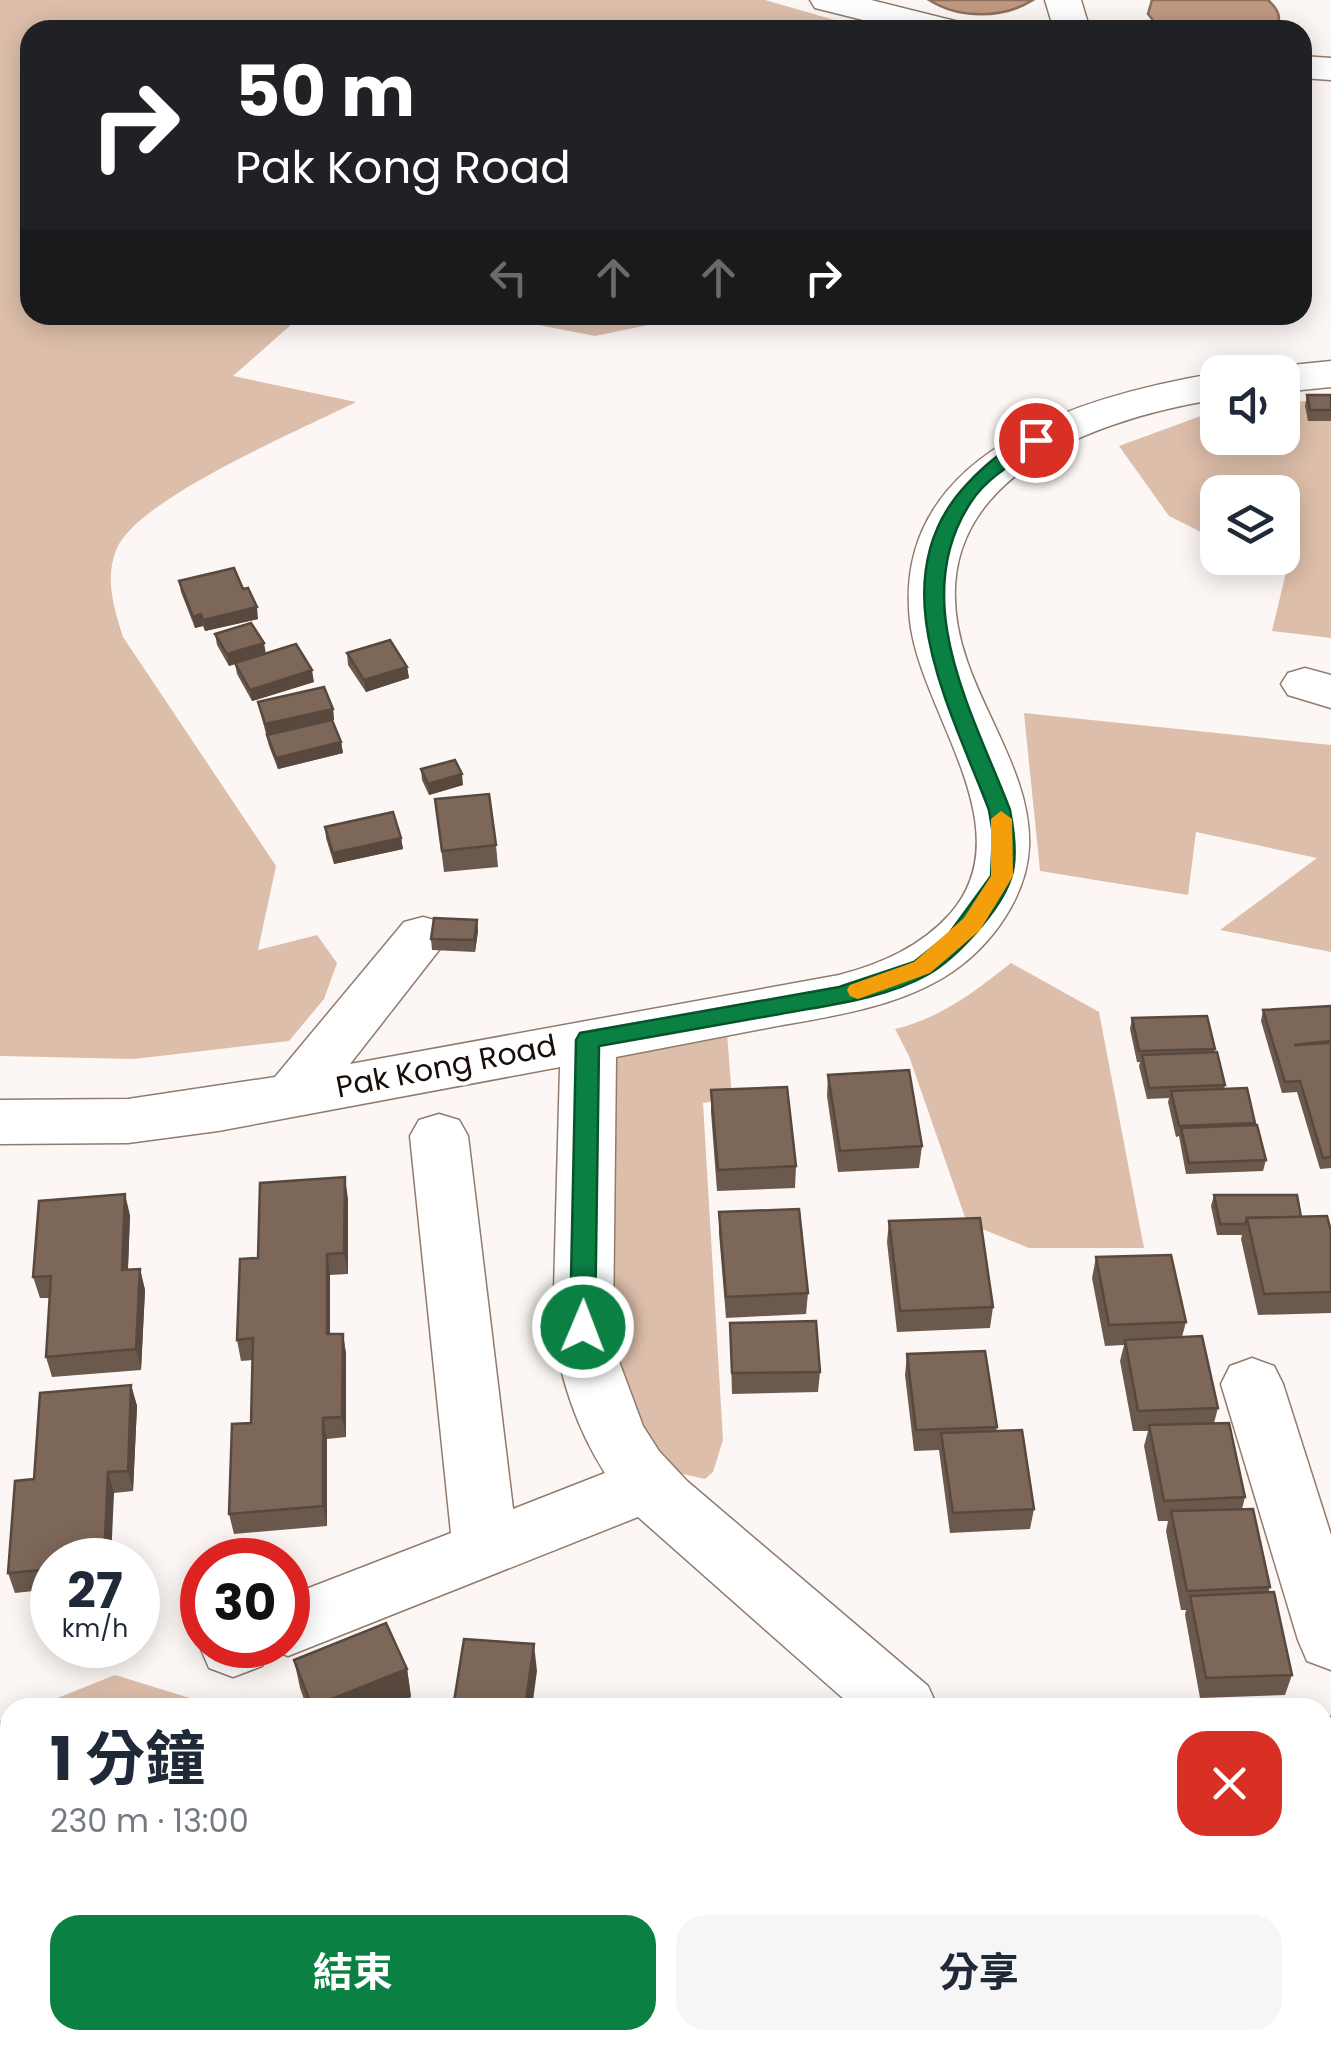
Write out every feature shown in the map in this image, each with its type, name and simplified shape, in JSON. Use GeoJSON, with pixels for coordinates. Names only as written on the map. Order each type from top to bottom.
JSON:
{"type":"FeatureCollection","features":[{"type":"Feature","properties":{"kind":"street"},"geometry":{"type":"LineString","coordinates":[[828,0],[907,20]]}},
{"type":"Feature","properties":{"kind":"street"},"geometry":{"type":"LineString","coordinates":[[1300,377],[1331,374]]}},
{"type":"Feature","properties":{"kind":"street","name":"Pak Kong Road"},"geometry":{"type":"LineString","coordinates":[[0,1122],[128,1121],[294,1094],[876,986],[922,968],[972,924],[1002,876],[1004,834],[996,794],[942,656],[933,618],[935,570],[950,521],[973,486],[1036,440],[1115,407],[1200,390]]}},
{"type":"Feature","properties":{"kind":"street"},"geometry":{"type":"LineString","coordinates":[[294,1094],[424,936]]}},
{"type":"Feature","properties":{"kind":"street"},"geometry":{"type":"LineString","coordinates":[[588,1040],[583,1327],[599,1400],[616,1436],[650,1484],[695,1529],[892,1698]]}},
{"type":"Feature","properties":{"kind":"street"},"geometry":{"type":"LineString","coordinates":[[439,1136],[485,1549]]}},
{"type":"Feature","properties":{"kind":"street"},"geometry":{"type":"LineString","coordinates":[[1252,1384],[1331,1640]]}},
{"type":"Feature","properties":{"kind":"street"},"geometry":{"type":"LineString","coordinates":[[310,1617],[650,1484]]}},
{"type":"Feature","properties":{"kind":"shaded area"},"geometry":{"type":"Polygon","coordinates":[[[0,0],[765,0],[834,20],[20,20],[20,325],[291,325],[233,376],[356,402],[224,466],[156,508],[132,528],[117,548],[111,570],[114,604],[123,637],[276,866],[258,950],[317,935],[337,963],[324,999],[289,1041],[134,1059],[0,1056],[0,0]]]}},
{"type":"Feature","properties":{"kind":"shaded area"},"geometry":{"type":"Polygon","coordinates":[[[929,0],[1033,0],[1008,11],[981,14],[954,11],[929,0]]]}},
{"type":"Feature","properties":{"kind":"shaded area"},"geometry":{"type":"Polygon","coordinates":[[[1152,0],[1268,0],[1277,10],[1279,20],[1153,20],[1148,14],[1152,0]]]}},
{"type":"Feature","properties":{"kind":"shaded area"},"geometry":{"type":"Polygon","coordinates":[[[538,325],[648,325],[595,336],[538,325]]]}},
{"type":"Feature","properties":{"kind":"shaded area"},"geometry":{"type":"Polygon","coordinates":[[[1331,399],[1331,638],[1272,631],[1285,575],[1300,575],[1300,475],[1200,475],[1200,532],[1169,516],[1119,446],[1200,416],[1200,455],[1300,455],[1300,402],[1331,399]]]}},
{"type":"Feature","properties":{"kind":"shaded area"},"geometry":{"type":"Polygon","coordinates":[[[1024,713],[1331,745],[1331,952],[1220,930],[1317,858],[1196,832],[1188,895],[1040,871],[1024,713]]]}},
{"type":"Feature","properties":{"kind":"shaded area"},"geometry":{"type":"Polygon","coordinates":[[[1011,963],[1099,1012],[1144,1248],[1029,1248],[967,1223],[909,1056],[895,1029],[942,1011],[1011,963]]]}},
{"type":"Feature","properties":{"kind":"shaded area"},"geometry":{"type":"Polygon","coordinates":[[[726,1020],[732,1098],[703,1103],[723,1440],[713,1472],[705,1479],[656,1468],[607,1371],[602,1040],[726,1020]]]}},
{"type":"Feature","properties":{"kind":"shaded area"},"geometry":{"type":"Polygon","coordinates":[[[115,1675],[190,1698],[58,1698],[115,1675]]]}},
{"type":"Feature","properties":{"kind":"building"},"geometry":{"type":"Polygon","coordinates":[[[1307,395],[1331,395],[1331,410],[1310,410],[1307,395]]]}},
{"type":"Feature","properties":{"kind":"building"},"geometry":{"type":"Polygon","coordinates":[[[234,568],[257,607],[203,620],[201,614],[193,617],[179,581],[234,568]]]}},
{"type":"Feature","properties":{"kind":"building"},"geometry":{"type":"Polygon","coordinates":[[[251,623],[264,643],[227,654],[215,634],[251,623]]]}},
{"type":"Feature","properties":{"kind":"building"},"geometry":{"type":"Polygon","coordinates":[[[390,640],[407,667],[364,680],[347,653],[390,640]]]}},
{"type":"Feature","properties":{"kind":"building"},"geometry":{"type":"Polygon","coordinates":[[[296,644],[312,670],[250,690],[235,663],[296,644]]]}},
{"type":"Feature","properties":{"kind":"building"},"geometry":{"type":"Polygon","coordinates":[[[324,687],[333,709],[265,724],[258,702],[324,687]]]}},
{"type":"Feature","properties":{"kind":"building"},"geometry":{"type":"Polygon","coordinates":[[[332,720],[341,742],[276,758],[267,735],[332,720]]]}},
{"type":"Feature","properties":{"kind":"building"},"geometry":{"type":"Polygon","coordinates":[[[455,760],[462,774],[428,784],[421,769],[455,760]]]}},
{"type":"Feature","properties":{"kind":"building"},"geometry":{"type":"Polygon","coordinates":[[[489,794],[496,845],[442,851],[435,799],[489,794]]]}},
{"type":"Feature","properties":{"kind":"building"},"geometry":{"type":"Polygon","coordinates":[[[393,812],[401,838],[333,853],[325,827],[393,812]]]}},
{"type":"Feature","properties":{"kind":"building"},"geometry":{"type":"Polygon","coordinates":[[[434,918],[477,920],[474,940],[431,939],[434,918]]]}},
{"type":"Feature","properties":{"kind":"building"},"geometry":{"type":"Polygon","coordinates":[[[1331,1006],[1331,1041],[1294,1045],[1331,1043],[1331,1157],[1323,1158],[1300,1081],[1285,1082],[1263,1010],[1331,1006]]]}},
{"type":"Feature","properties":{"kind":"building"},"geometry":{"type":"Polygon","coordinates":[[[1207,1016],[1215,1049],[1139,1051],[1132,1018],[1207,1016]]]}},
{"type":"Feature","properties":{"kind":"building"},"geometry":{"type":"Polygon","coordinates":[[[1217,1052],[1225,1085],[1149,1088],[1142,1055],[1217,1052]]]}},
{"type":"Feature","properties":{"kind":"building"},"geometry":{"type":"Polygon","coordinates":[[[909,1070],[922,1146],[840,1151],[828,1075],[909,1070]]]}},
{"type":"Feature","properties":{"kind":"building"},"geometry":{"type":"Polygon","coordinates":[[[787,1087],[796,1166],[718,1170],[711,1090],[787,1087]]]}},
{"type":"Feature","properties":{"kind":"building"},"geometry":{"type":"Polygon","coordinates":[[[1247,1088],[1255,1123],[1179,1126],[1171,1091],[1247,1088]]]}},
{"type":"Feature","properties":{"kind":"building"},"geometry":{"type":"Polygon","coordinates":[[[1257,1125],[1266,1160],[1189,1163],[1181,1128],[1257,1125]]]}},
{"type":"Feature","properties":{"kind":"building"},"geometry":{"type":"Polygon","coordinates":[[[345,1177],[344,1253],[327,1254],[327,1334],[343,1334],[342,1417],[323,1418],[323,1506],[229,1514],[232,1424],[251,1423],[253,1338],[237,1340],[240,1259],[258,1258],[260,1183],[345,1177]]]}},
{"type":"Feature","properties":{"kind":"building"},"geometry":{"type":"Polygon","coordinates":[[[125,1194],[122,1270],[140,1269],[136,1349],[46,1357],[51,1276],[33,1277],[39,1201],[125,1194]]]}},
{"type":"Feature","properties":{"kind":"building"},"geometry":{"type":"Polygon","coordinates":[[[1214,1195],[1297,1195],[1301,1217],[1247,1218],[1245,1224],[1220,1224],[1214,1195]]]}},
{"type":"Feature","properties":{"kind":"building"},"geometry":{"type":"Polygon","coordinates":[[[799,1209],[808,1293],[726,1297],[719,1212],[799,1209]]]}},
{"type":"Feature","properties":{"kind":"building"},"geometry":{"type":"Polygon","coordinates":[[[1327,1216],[1331,1231],[1331,1292],[1264,1294],[1247,1218],[1327,1216]]]}},
{"type":"Feature","properties":{"kind":"building"},"geometry":{"type":"Polygon","coordinates":[[[980,1218],[993,1307],[900,1311],[889,1221],[980,1218]]]}},
{"type":"Feature","properties":{"kind":"building"},"geometry":{"type":"Polygon","coordinates":[[[1171,1255],[1186,1322],[1109,1325],[1096,1257],[1171,1255]]]}},
{"type":"Feature","properties":{"kind":"building"},"geometry":{"type":"Polygon","coordinates":[[[816,1321],[820,1372],[732,1373],[730,1323],[816,1321]]]}},
{"type":"Feature","properties":{"kind":"building"},"geometry":{"type":"Polygon","coordinates":[[[1202,1336],[1218,1408],[1138,1411],[1125,1340],[1202,1336]]]}},
{"type":"Feature","properties":{"kind":"building"},"geometry":{"type":"Polygon","coordinates":[[[985,1351],[997,1427],[916,1430],[907,1354],[985,1351]]]}},
{"type":"Feature","properties":{"kind":"building"},"geometry":{"type":"Polygon","coordinates":[[[131,1385],[128,1471],[108,1472],[105,1538],[30,1538],[30,1571],[8,1573],[15,1481],[34,1479],[40,1393],[131,1385]]]}},
{"type":"Feature","properties":{"kind":"building"},"geometry":{"type":"Polygon","coordinates":[[[1229,1423],[1245,1497],[1164,1501],[1149,1425],[1229,1423]]]}},
{"type":"Feature","properties":{"kind":"building"},"geometry":{"type":"Polygon","coordinates":[[[1022,1430],[1034,1509],[953,1513],[941,1433],[1022,1430]]]}},
{"type":"Feature","properties":{"kind":"building"},"geometry":{"type":"Polygon","coordinates":[[[1253,1509],[1270,1587],[1187,1591],[1171,1511],[1253,1509]]]}},
{"type":"Feature","properties":{"kind":"building"},"geometry":{"type":"Polygon","coordinates":[[[1274,1592],[1292,1675],[1206,1678],[1190,1596],[1274,1592]]]}},
{"type":"Feature","properties":{"kind":"building"},"geometry":{"type":"Polygon","coordinates":[[[386,1623],[407,1669],[334,1698],[309,1698],[297,1668],[310,1668],[310,1654],[386,1623]]]}},
{"type":"Feature","properties":{"kind":"building"},"geometry":{"type":"Polygon","coordinates":[[[464,1639],[534,1644],[526,1698],[455,1698],[464,1639]]]}},
{"type":"Feature","properties":{"kind":"slow traffic"},"geometry":{"type":"LineString","coordinates":[[858,990],[922,968],[972,924],[1002,876],[1001,819]]}},
{"type":"Feature","properties":{"kind":"route"},"geometry":{"type":"LineString","coordinates":[[583,1327],[588,1040],[839,995],[901,977],[922,968],[956,940],[993,894],[1002,876],[1004,834],[1000,810],[942,656],[933,618],[935,570],[950,521],[973,486],[1036,440]]}}]}
